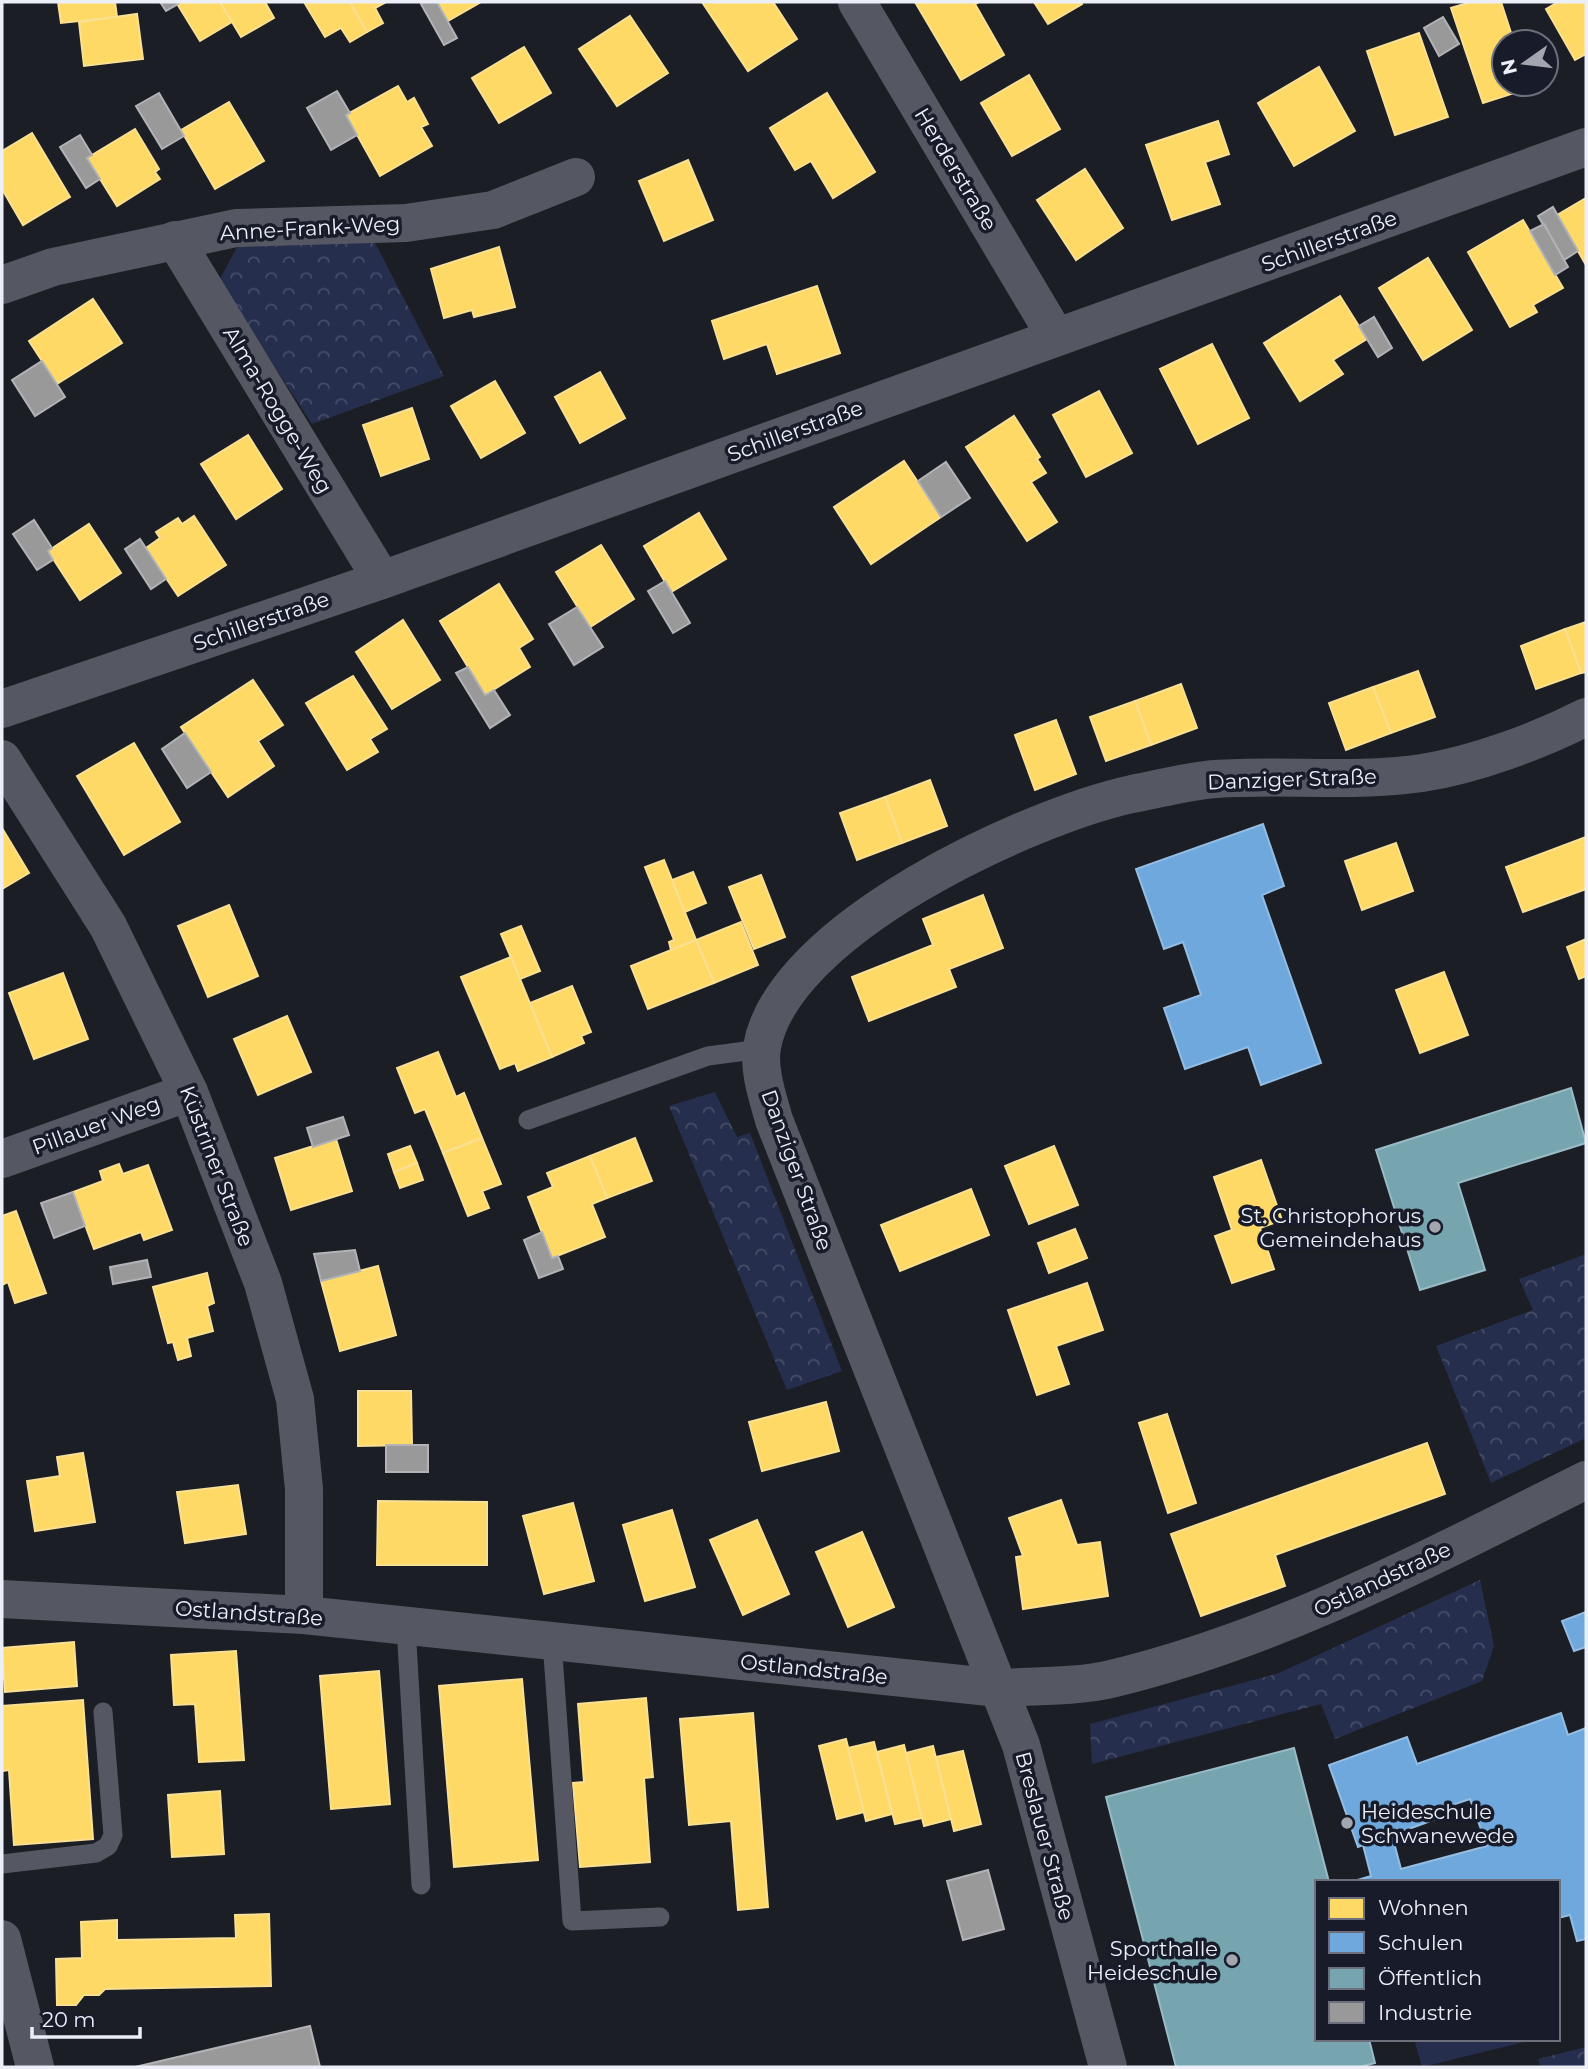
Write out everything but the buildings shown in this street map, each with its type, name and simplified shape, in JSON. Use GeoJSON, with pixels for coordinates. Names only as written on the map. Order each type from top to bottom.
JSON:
{"type":"FeatureCollection","features":[{"type":"Feature","properties":{"kind":"street","name":"Herderstraße"},"geometry":{"type":"LineString","coordinates":[[857,2],[1056,337]]}},
{"type":"Feature","properties":{"kind":"street","name":"Schillerstraße"},"geometry":{"type":"LineString","coordinates":[[2,709],[382,580],[1586,147]]}},
{"type":"Feature","properties":{"kind":"street","name":"Anne-Frank-Weg"},"geometry":{"type":"LineString","coordinates":[[2,285],[52,267],[236,228],[406,223],[480,212],[576,177]]}},
{"type":"Feature","properties":{"kind":"street","name":"Alma-Rogge-Weg"},"geometry":{"type":"LineString","coordinates":[[175,240],[382,580]]}},
{"type":"Feature","properties":{"kind":"street","name":"Danziger Straße"},"geometry":{"type":"LineString","coordinates":[[999,1688],[774,1120],[764,1080],[761,1049],[772,1014],[801,974],[867,915],[960,860],[1030,827],[1129,795],[1214,779],[1369,778],[1424,773],[1527,743],[1586,717]]}},
{"type":"Feature","properties":{"kind":"street","name":"Küstriner Straße"},"geometry":{"type":"LineString","coordinates":[[2,759],[108,926],[189,1092],[262,1283],[295,1399],[304,1489],[304,1615]]}},
{"type":"Feature","properties":{"kind":"street","name":"Pillauer Weg"},"geometry":{"type":"LineString","coordinates":[[2,1159],[189,1092]]}},
{"type":"Feature","properties":{"kind":"street","name":"Ostlandstraße"},"geometry":{"type":"LineString","coordinates":[[2,1599],[304,1615],[999,1688],[1108,1680],[1202,1653],[1298,1618],[1586,1480]]}},
{"type":"Feature","properties":{"kind":"street","name":"Breslauer Straße"},"geometry":{"type":"LineString","coordinates":[[999,1688],[1021,1745],[1108,2067]]}},
{"type":"Feature","properties":{"kind":"street"},"geometry":{"type":"LineString","coordinates":[[2,1938],[35,2067]]}},
{"type":"Feature","properties":{"kind":"lane"},"geometry":{"type":"LineString","coordinates":[[528,1119],[708,1056],[761,1049]]}},
{"type":"Feature","properties":{"kind":"lane"},"geometry":{"type":"LineString","coordinates":[[406,1626],[421,1885]]}},
{"type":"Feature","properties":{"kind":"lane"},"geometry":{"type":"LineString","coordinates":[[552,1641],[572,1922],[660,1917]]}},
{"type":"Feature","properties":{"kind":"lane"},"geometry":{"type":"LineString","coordinates":[[2,1864],[96,1853],[108,1846],[113,1835],[103,1712]]}},
{"type":"Feature","properties":{"kind":"green space"},"geometry":{"type":"Polygon","coordinates":[[[373,239],[444,376],[312,424],[219,281],[237,247],[373,239]]]}},
{"type":"Feature","properties":{"kind":"green space"},"geometry":{"type":"Polygon","coordinates":[[[715,1092],[737,1137],[750,1133],[842,1371],[787,1390],[669,1106],[715,1092]]]}},
{"type":"Feature","properties":{"kind":"green space"},"geometry":{"type":"Polygon","coordinates":[[[1586,1254],[1586,1438],[1491,1483],[1436,1346],[1533,1310],[1519,1279],[1586,1254]]]}},
{"type":"Feature","properties":{"kind":"green space"},"geometry":{"type":"Polygon","coordinates":[[[1480,1580],[1494,1646],[1482,1681],[1335,1739],[1321,1704],[1092,1764],[1090,1724],[1279,1673],[1480,1580]]]}},
{"type":"Feature","properties":{"kind":"green space"},"geometry":{"type":"Polygon","coordinates":[[[1415,2041],[1528,2041],[1422,2067],[1415,2041]]]}},
{"type":"Feature","properties":{"kind":"green space"},"geometry":{"type":"Polygon","coordinates":[[[1586,2047],[1586,2067],[1540,2067],[1538,2059],[1586,2047]]]}},
{"type":"Feature","properties":{"kind":"place","name":"St. Christophorus Gemeindehaus"},"geometry":{"type":"Point","coordinates":[1435,1227]}},
{"type":"Feature","properties":{"kind":"place","name":"Heideschule Schwanewede"},"geometry":{"type":"Point","coordinates":[1347,1823]}},
{"type":"Feature","properties":{"kind":"place","name":"Sporthalle Heideschule"},"geometry":{"type":"Point","coordinates":[1232,1960]}}]}
